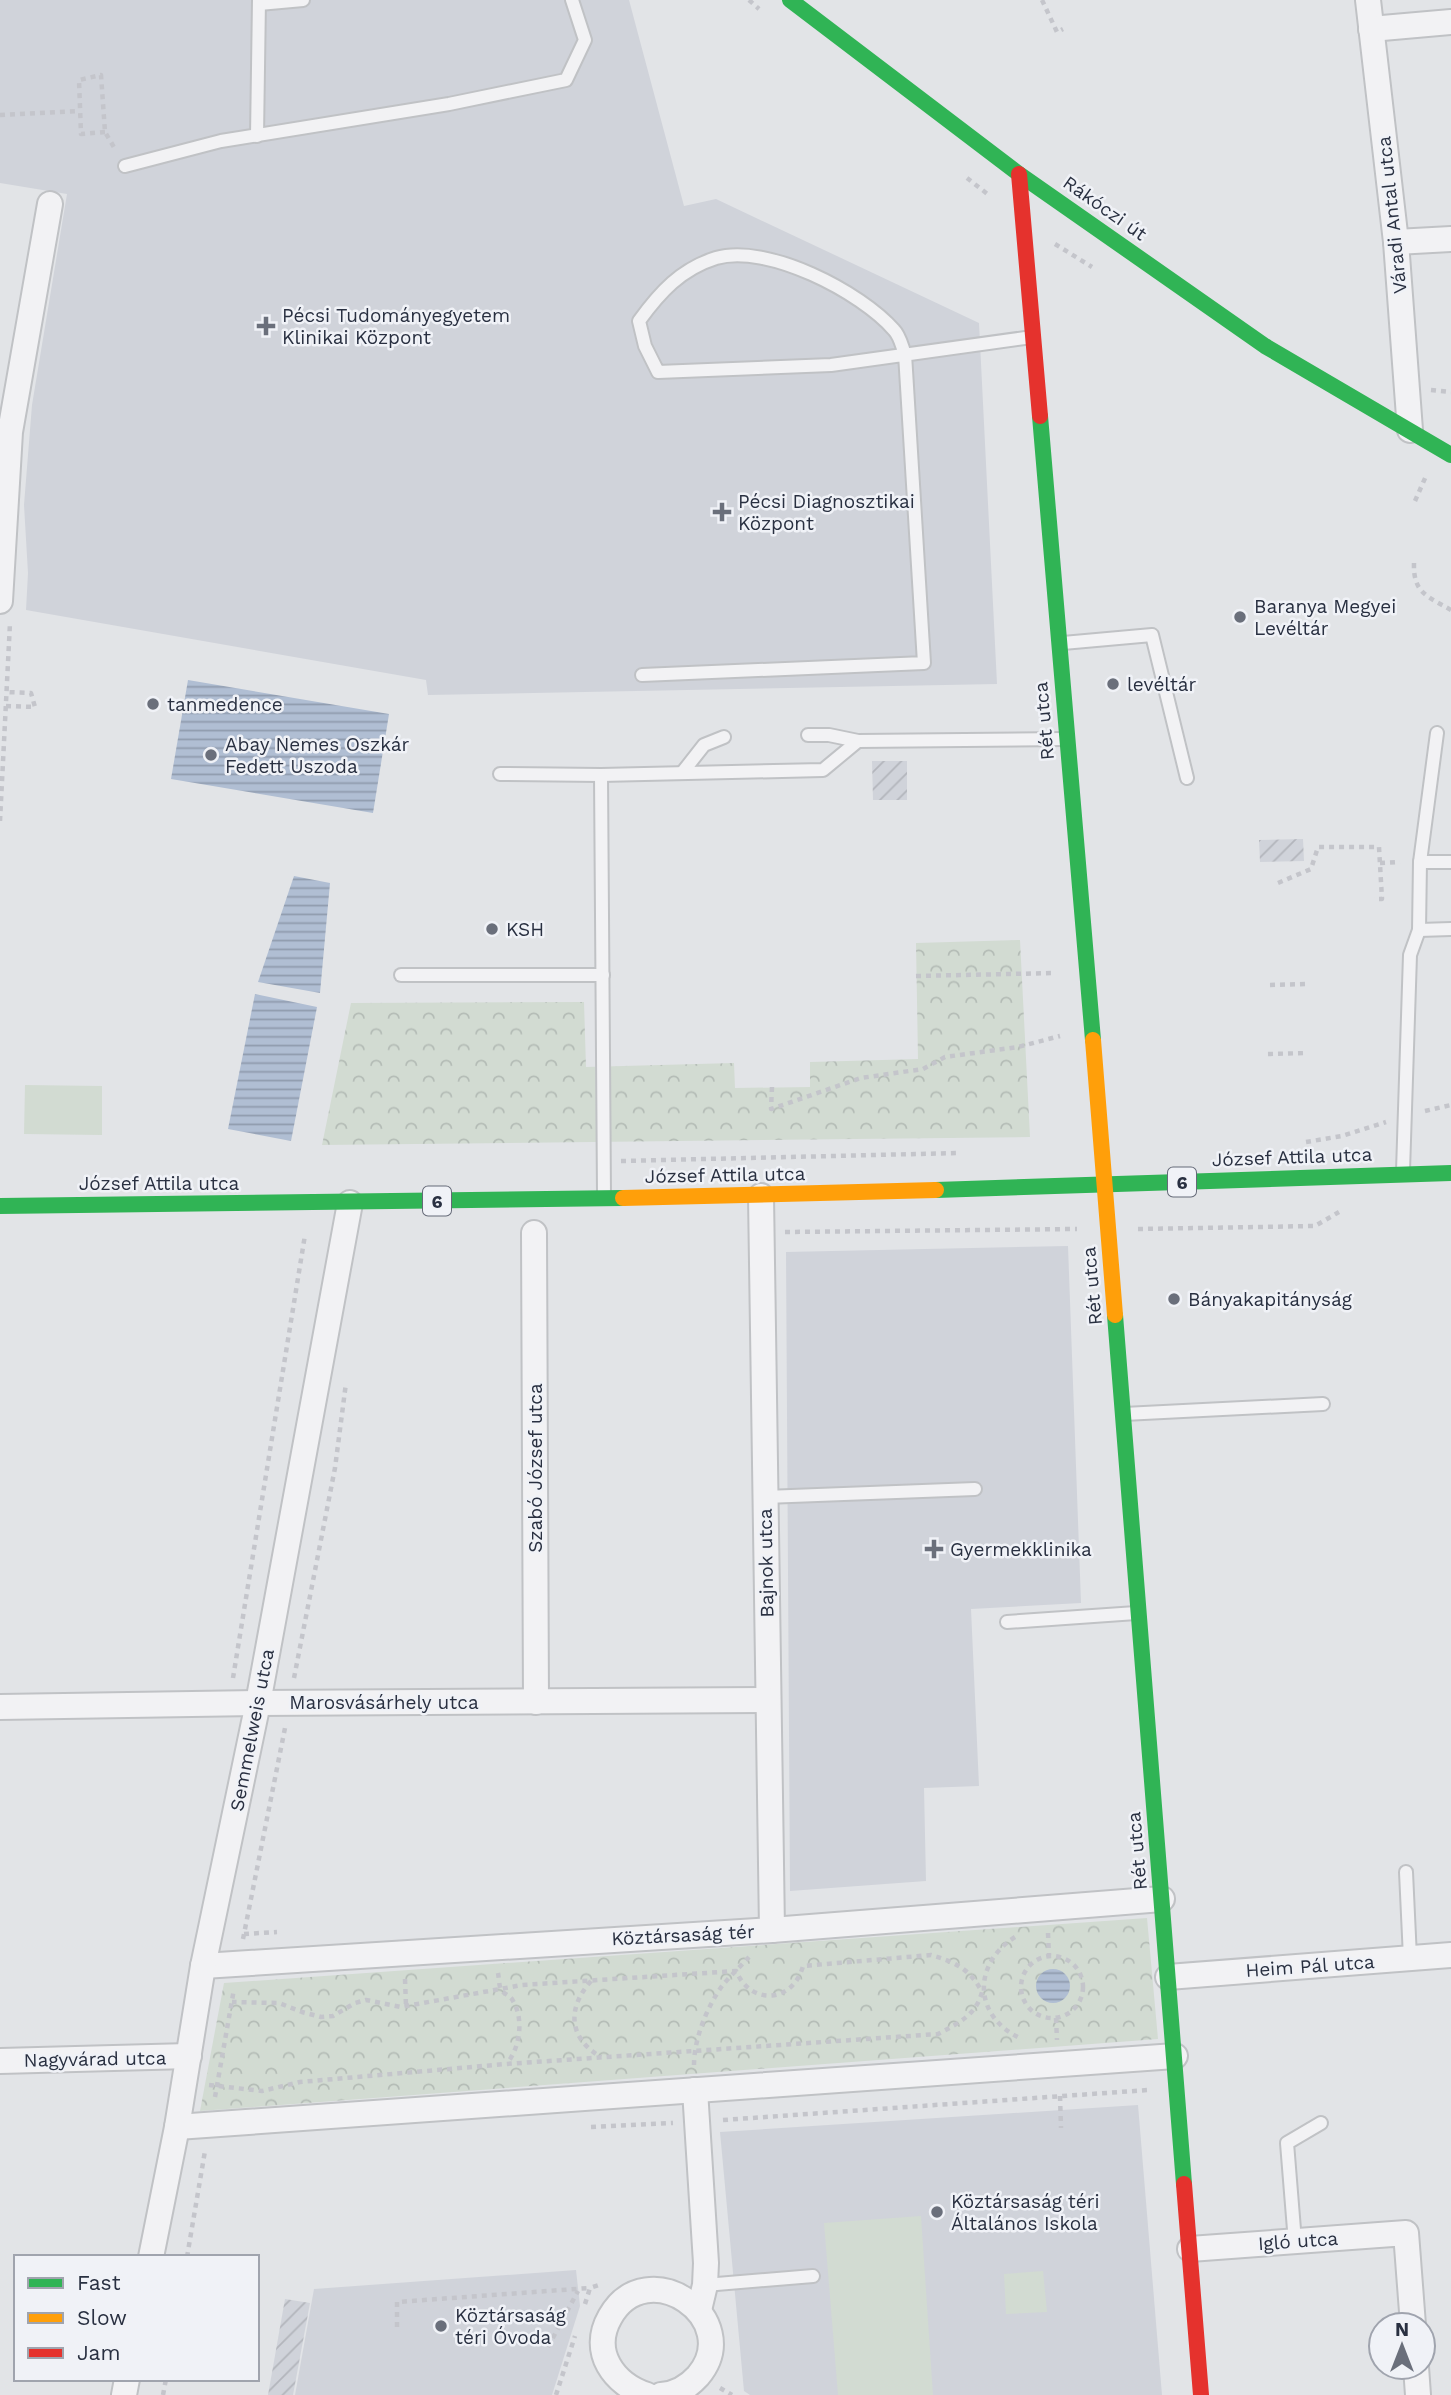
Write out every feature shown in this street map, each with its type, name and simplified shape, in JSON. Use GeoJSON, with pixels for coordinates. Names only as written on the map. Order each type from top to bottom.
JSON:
{"type":"FeatureCollection","features":[{"type":"Feature","properties":{"kind":"street","name":"Rákóczi út"},"geometry":{"type":"LineString","coordinates":[[790,0],[1019,174],[1265,346],[1451,455]]}},
{"type":"Feature","properties":{"kind":"street","name":"Váradi Antal utca"},"geometry":{"type":"LineString","coordinates":[[1368,0],[1396,242],[1410,430]]}},
{"type":"Feature","properties":{"kind":"street"},"geometry":{"type":"LineString","coordinates":[[1371,29],[1451,22]]}},
{"type":"Feature","properties":{"kind":"street","name":"Rét utca"},"geometry":{"type":"LineString","coordinates":[[1019,174],[1105,1185],[1201,2395]]}},
{"type":"Feature","properties":{"kind":"street"},"geometry":{"type":"LineString","coordinates":[[0,601],[5,433],[50,204]]}},
{"type":"Feature","properties":{"kind":"street"},"geometry":{"type":"LineString","coordinates":[[1396,242],[1451,239]]}},
{"type":"Feature","properties":{"kind":"street","name":"Rákóczi út"},"geometry":{"type":"LineString","coordinates":[[1410,430],[1451,433]]}},
{"type":"Feature","properties":{"kind":"street","name":"József Attila utca"},"geometry":{"type":"LineString","coordinates":[[0,1206],[761,1196],[1451,1173]]}},
{"type":"Feature","properties":{"kind":"street","name":"Bajnok utca"},"geometry":{"type":"LineString","coordinates":[[761,1196],[772,1930]]}},
{"type":"Feature","properties":{"kind":"street","name":"Semmelweis utca"},"geometry":{"type":"LineString","coordinates":[[151,2255],[177,2127],[203,1966],[258,1703],[350,1203]]}},
{"type":"Feature","properties":{"kind":"street","name":"Szabó József utca"},"geometry":{"type":"LineString","coordinates":[[534,1233],[536,1702]]}},
{"type":"Feature","properties":{"kind":"street","name":"Marosvásárhely utca"},"geometry":{"type":"LineString","coordinates":[[0,1707],[768,1700]]}},
{"type":"Feature","properties":{"kind":"street","name":"Köztársaság tér"},"geometry":{"type":"LineString","coordinates":[[203,1966],[772,1930],[1162,1899]]}},
{"type":"Feature","properties":{"kind":"street","name":"Heim Pál utca"},"geometry":{"type":"LineString","coordinates":[[1168,1976],[1451,1955]]}},
{"type":"Feature","properties":{"kind":"street","name":"Nagyvárad utca"},"geometry":{"type":"LineString","coordinates":[[0,2061],[189,2056]]}},
{"type":"Feature","properties":{"kind":"street"},"geometry":{"type":"LineString","coordinates":[[177,2127],[1175,2056]]}},
{"type":"Feature","properties":{"kind":"street"},"geometry":{"type":"LineString","coordinates":[[695,2090],[705,2284],[699,2309]]}},
{"type":"Feature","properties":{"kind":"street","name":"Igló utca"},"geometry":{"type":"LineString","coordinates":[[1190,2249],[1406,2234],[1412,2311]]}},
{"type":"Feature","properties":{"kind":"street"},"geometry":{"type":"LineString","coordinates":[[648,2395],[630,2389],[615,2376],[605,2357],[603,2336],[610,2317],[624,2301],[642,2291],[663,2290],[683,2296],[699,2309],[708,2328],[710,2349],[704,2369],[690,2385],[662,2395]]}},
{"type":"Feature","properties":{"kind":"lane"},"geometry":{"type":"LineString","coordinates":[[257,136],[259,2],[303,0]]}},
{"type":"Feature","properties":{"kind":"lane"},"geometry":{"type":"LineString","coordinates":[[125,166],[221,141],[449,104],[566,80],[585,40],[572,0]]}},
{"type":"Feature","properties":{"kind":"lane"},"geometry":{"type":"LineString","coordinates":[[642,675],[924,663],[905,354],[896,331],[854,295],[796,267],[761,257],[719,257],[688,269],[661,292],[639,321],[645,346],[658,372],[831,365],[905,354],[1032,337]]}},
{"type":"Feature","properties":{"kind":"lane"},"geometry":{"type":"LineString","coordinates":[[1059,643],[1153,635],[1187,778]]}},
{"type":"Feature","properties":{"kind":"lane"},"geometry":{"type":"LineString","coordinates":[[1403,1174],[1410,955],[1419,930],[1420,862],[1437,733]]}},
{"type":"Feature","properties":{"kind":"lane"},"geometry":{"type":"LineString","coordinates":[[808,735],[829,735],[858,741],[1067,739]]}},
{"type":"Feature","properties":{"kind":"lane"},"geometry":{"type":"LineString","coordinates":[[682,773],[704,746],[724,737]]}},
{"type":"Feature","properties":{"kind":"lane"},"geometry":{"type":"LineString","coordinates":[[500,774],[601,775],[823,770],[858,741]]}},
{"type":"Feature","properties":{"kind":"lane"},"geometry":{"type":"LineString","coordinates":[[601,775],[604,1199]]}},
{"type":"Feature","properties":{"kind":"lane"},"geometry":{"type":"LineString","coordinates":[[1420,862],[1451,862]]}},
{"type":"Feature","properties":{"kind":"lane"},"geometry":{"type":"LineString","coordinates":[[1419,930],[1451,929]]}},
{"type":"Feature","properties":{"kind":"lane"},"geometry":{"type":"LineString","coordinates":[[401,975],[603,975]]}},
{"type":"Feature","properties":{"kind":"lane"},"geometry":{"type":"LineString","coordinates":[[1123,1414],[1323,1404]]}},
{"type":"Feature","properties":{"kind":"lane"},"geometry":{"type":"LineString","coordinates":[[765,1497],[975,1489]]}},
{"type":"Feature","properties":{"kind":"lane"},"geometry":{"type":"LineString","coordinates":[[1007,1622],[1139,1613]]}},
{"type":"Feature","properties":{"kind":"lane"},"geometry":{"type":"LineString","coordinates":[[1406,1872],[1410,1958]]}},
{"type":"Feature","properties":{"kind":"lane"},"geometry":{"type":"LineString","coordinates":[[1294,2242],[1287,2143],[1321,2123]]}},
{"type":"Feature","properties":{"kind":"lane"},"geometry":{"type":"LineString","coordinates":[[705,2284],[813,2276]]}},
{"type":"Feature","properties":{"kind":"path"},"geometry":{"type":"LineString","coordinates":[[749,0],[759,9]]}},
{"type":"Feature","properties":{"kind":"path"},"geometry":{"type":"LineString","coordinates":[[1042,0],[1058,32],[1063,29]]}},
{"type":"Feature","properties":{"kind":"path"},"geometry":{"type":"LineString","coordinates":[[105,132],[81,134],[79,80],[101,75],[105,132],[125,166]]}},
{"type":"Feature","properties":{"kind":"path"},"geometry":{"type":"LineString","coordinates":[[0,115],[53,109],[79,111]]}},
{"type":"Feature","properties":{"kind":"path"},"geometry":{"type":"LineString","coordinates":[[961,173],[993,198]]}},
{"type":"Feature","properties":{"kind":"path"},"geometry":{"type":"LineString","coordinates":[[1050,240],[1093,267]]}},
{"type":"Feature","properties":{"kind":"path"},"geometry":{"type":"LineString","coordinates":[[1415,501],[1430,466]]}},
{"type":"Feature","properties":{"kind":"path"},"geometry":{"type":"LineString","coordinates":[[1413,563],[1413,578],[1418,589],[1451,610]]}},
{"type":"Feature","properties":{"kind":"path"},"geometry":{"type":"LineString","coordinates":[[6,692],[31,693],[35,707],[6,706]]}},
{"type":"Feature","properties":{"kind":"path"},"geometry":{"type":"LineString","coordinates":[[1278,883],[1311,869],[1318,847],[1379,847],[1382,899],[1374,900]]}},
{"type":"Feature","properties":{"kind":"path"},"geometry":{"type":"LineString","coordinates":[[1054,960],[1056,986]]}},
{"type":"Feature","properties":{"kind":"path"},"geometry":{"type":"LineString","coordinates":[[916,976],[1055,973]]}},
{"type":"Feature","properties":{"kind":"path"},"geometry":{"type":"LineString","coordinates":[[1270,985],[1307,984]]}},
{"type":"Feature","properties":{"kind":"path"},"geometry":{"type":"LineString","coordinates":[[1059,1023],[1062,1048]]}},
{"type":"Feature","properties":{"kind":"path"},"geometry":{"type":"LineString","coordinates":[[772,1087],[771,1109],[861,1078],[923,1069],[945,1057],[1018,1047],[1060,1035]]}},
{"type":"Feature","properties":{"kind":"path"},"geometry":{"type":"LineString","coordinates":[[1268,1054],[1308,1052]]}},
{"type":"Feature","properties":{"kind":"path"},"geometry":{"type":"LineString","coordinates":[[1302,1143],[1342,1136],[1451,1105]]}},
{"type":"Feature","properties":{"kind":"path"},"geometry":{"type":"LineString","coordinates":[[604,1162],[962,1153]]}},
{"type":"Feature","properties":{"kind":"path"},"geometry":{"type":"LineString","coordinates":[[1075,1186],[1080,1243]]}},
{"type":"Feature","properties":{"kind":"path"},"geometry":{"type":"LineString","coordinates":[[229,1703],[305,1235]]}},
{"type":"Feature","properties":{"kind":"path"},"geometry":{"type":"LineString","coordinates":[[238,1963],[335,1468],[348,1372]]}},
{"type":"Feature","properties":{"kind":"path"},"geometry":{"type":"LineString","coordinates":[[695,2090],[694,2052],[705,2018],[722,1987],[772,1930]]}},
{"type":"Feature","properties":{"kind":"path"},"geometry":{"type":"LineString","coordinates":[[1034,1933],[1058,1931]]}},
{"type":"Feature","properties":{"kind":"path"},"geometry":{"type":"LineString","coordinates":[[1048,1932],[1049,1955]]}},
{"type":"Feature","properties":{"kind":"path"},"geometry":{"type":"LineString","coordinates":[[184,2085],[218,2085],[262,2091],[300,2082],[506,2064],[939,2034],[971,2014],[979,2004],[988,1969],[994,1958],[1007,1942],[1021,1934]]}},
{"type":"Feature","properties":{"kind":"path"},"geometry":{"type":"LineString","coordinates":[[493,1947],[501,1989],[513,2000],[519,2024],[518,2045],[506,2064]]}},
{"type":"Feature","properties":{"kind":"path"},"geometry":{"type":"LineString","coordinates":[[736,1971],[746,1988],[757,1994],[771,1995],[784,1993],[793,1987],[803,1966],[931,1955],[966,1969],[1004,2031],[1030,2041]]}},
{"type":"Feature","properties":{"kind":"path"},"geometry":{"type":"LineString","coordinates":[[1049,1955],[1068,1959],[1082,1976],[1083,1990],[1079,2004],[1068,2014],[1056,2018],[1034,2012],[1026,2005],[1021,1993],[1021,1979],[1027,1968],[1034,1961],[1049,1955]]}},
{"type":"Feature","properties":{"kind":"path"},"geometry":{"type":"LineString","coordinates":[[232,2001],[279,2003],[321,2017],[332,2016],[366,2000],[401,2007],[501,1989],[736,1971]]}},
{"type":"Feature","properties":{"kind":"path"},"geometry":{"type":"LineString","coordinates":[[591,1981],[579,1994],[574,2011],[575,2028],[587,2049],[601,2057]]}},
{"type":"Feature","properties":{"kind":"path"},"geometry":{"type":"LineString","coordinates":[[1056,2018],[1057,2041]]}},
{"type":"Feature","properties":{"kind":"path"},"geometry":{"type":"LineString","coordinates":[[1048,2042],[1069,2040]]}},
{"type":"Feature","properties":{"kind":"path"},"geometry":{"type":"LineString","coordinates":[[1146,2058],[1150,2104]]}},
{"type":"Feature","properties":{"kind":"path"},"geometry":{"type":"LineString","coordinates":[[1060,2096],[1061,2128]]}},
{"type":"Feature","properties":{"kind":"path"},"geometry":{"type":"LineString","coordinates":[[397,2327],[397,2302],[590,2288]]}},
{"type":"Feature","properties":{"kind":"path"},"geometry":{"type":"LineString","coordinates":[[548,2347],[578,2290]]}},
{"type":"Feature","properties":{"kind":"shaded area"},"geometry":{"type":"Polygon","coordinates":[[[0,0],[629,0],[684,206],[716,199],[979,323],[997,684],[428,695],[426,680],[26,610],[28,573],[24,505],[32,405],[67,194],[0,183],[0,0]]]}},
{"type":"Feature","properties":{"kind":"shaded area"},"geometry":{"type":"Polygon","coordinates":[[[872,761],[907,761],[907,800],[873,800],[872,761]]]}},
{"type":"Feature","properties":{"kind":"shaded area"},"geometry":{"type":"Polygon","coordinates":[[[1303,839],[1304,861],[1260,862],[1259,840],[1303,839]]]}},
{"type":"Feature","properties":{"kind":"shaded area","name":"Gyermekklinika"},"geometry":{"type":"Polygon","coordinates":[[[1068,1246],[1081,1603],[971,1609],[979,1786],[924,1788],[926,1881],[790,1891],[786,1252],[1068,1246]]]}},
{"type":"Feature","properties":{"kind":"shaded area","name":"Köztársaság téri Általános Iskola"},"geometry":{"type":"Polygon","coordinates":[[[1138,2105],[1162,2395],[750,2395],[744,2391],[720,2132],[1138,2105]]]}},
{"type":"Feature","properties":{"kind":"shaded area","name":"Köztársaság téri Óvoda"},"geometry":{"type":"Polygon","coordinates":[[[576,2270],[580,2306],[552,2395],[295,2395],[314,2289],[576,2270]]]}},
{"type":"Feature","properties":{"kind":"shaded area"},"geometry":{"type":"Polygon","coordinates":[[[285,2299],[310,2303],[293,2395],[268,2395],[285,2299]]]}},
{"type":"Feature","properties":{"kind":"green space"},"geometry":{"type":"Polygon","coordinates":[[[1020,940],[1030,1137],[322,1145],[351,1003],[584,1002],[586,1067],[734,1063],[735,1088],[810,1087],[810,1062],[918,1059],[916,943],[1020,940]]]}},
{"type":"Feature","properties":{"kind":"green space"},"geometry":{"type":"Polygon","coordinates":[[[25,1085],[102,1086],[102,1135],[24,1134],[25,1085]]]}},
{"type":"Feature","properties":{"kind":"green space"},"geometry":{"type":"Polygon","coordinates":[[[1147,1918],[1158,2039],[200,2111],[224,1983],[1147,1918]]]}},
{"type":"Feature","properties":{"kind":"green space"},"geometry":{"type":"Polygon","coordinates":[[[921,2216],[933,2395],[838,2395],[824,2223],[921,2216]]]}},
{"type":"Feature","properties":{"kind":"green space"},"geometry":{"type":"Polygon","coordinates":[[[1043,2271],[1047,2312],[1006,2314],[1004,2274],[1043,2271]]]}},
{"type":"Feature","properties":{"kind":"water"},"geometry":{"type":"Polygon","coordinates":[[[188,680],[389,714],[373,813],[171,779],[188,680]]]}},
{"type":"Feature","properties":{"kind":"water"},"geometry":{"type":"Polygon","coordinates":[[[294,876],[330,883],[320,993],[258,982],[294,876]]]}},
{"type":"Feature","properties":{"kind":"water"},"geometry":{"type":"Polygon","coordinates":[[[255,994],[317,1007],[291,1141],[228,1129],[255,994]]]}},
{"type":"Feature","properties":{"kind":"water"},"geometry":{"type":"Polygon","coordinates":[[[1053,1969],[1065,1974],[1070,1986],[1065,1998],[1053,2003],[1041,1998],[1036,1986],[1041,1974],[1053,1969]]]}},
{"type":"Feature","properties":{"kind":"traffic: fast"},"geometry":{"type":"LineString","coordinates":[[790,0],[1019,174],[1265,346],[1451,455]]}},
{"type":"Feature","properties":{"kind":"traffic: fast"},"geometry":{"type":"LineString","coordinates":[[1040,416],[1093,1040]]}},
{"type":"Feature","properties":{"kind":"traffic: fast"},"geometry":{"type":"LineString","coordinates":[[936,1190],[1451,1173]]}},
{"type":"Feature","properties":{"kind":"traffic: fast"},"geometry":{"type":"LineString","coordinates":[[0,1206],[623,1198]]}},
{"type":"Feature","properties":{"kind":"traffic: fast"},"geometry":{"type":"LineString","coordinates":[[1115,1315],[1184,2184]]}},
{"type":"Feature","properties":{"kind":"traffic: slow"},"geometry":{"type":"LineString","coordinates":[[1093,1040],[1115,1315]]}},
{"type":"Feature","properties":{"kind":"traffic: slow"},"geometry":{"type":"LineString","coordinates":[[623,1198],[936,1190]]}},
{"type":"Feature","properties":{"kind":"traffic: jam"},"geometry":{"type":"LineString","coordinates":[[1019,174],[1040,416]]}},
{"type":"Feature","properties":{"kind":"traffic: jam"},"geometry":{"type":"LineString","coordinates":[[1184,2184],[1201,2395]]}},
{"type":"Feature","properties":{"kind":"place","name":"Pécsi Tudományegyetem Klinikai Központ"},"geometry":{"type":"Point","coordinates":[266,326]}},
{"type":"Feature","properties":{"kind":"place","name":"Pécsi Diagnosztikai Központ"},"geometry":{"type":"Point","coordinates":[722,512]}},
{"type":"Feature","properties":{"kind":"place","name":"Baranya Megyei Levéltár"},"geometry":{"type":"Point","coordinates":[1240,617]}},
{"type":"Feature","properties":{"kind":"place","name":"levéltár"},"geometry":{"type":"Point","coordinates":[1113,684]}},
{"type":"Feature","properties":{"kind":"place","name":"tanmedence"},"geometry":{"type":"Point","coordinates":[153,704]}},
{"type":"Feature","properties":{"kind":"place","name":"Abay Nemes Oszkár Fedett Uszoda"},"geometry":{"type":"Point","coordinates":[211,755]}},
{"type":"Feature","properties":{"kind":"place","name":"KSH"},"geometry":{"type":"Point","coordinates":[492,929]}},
{"type":"Feature","properties":{"kind":"place","name":"Bányakapitányság"},"geometry":{"type":"Point","coordinates":[1174,1299]}},
{"type":"Feature","properties":{"kind":"place","name":"Gyermekklinika"},"geometry":{"type":"Point","coordinates":[934,1549]}},
{"type":"Feature","properties":{"kind":"place","name":"Köztársaság téri Általános Iskola"},"geometry":{"type":"Point","coordinates":[937,2212]}},
{"type":"Feature","properties":{"kind":"place","name":"Köztársaság téri Óvoda"},"geometry":{"type":"Point","coordinates":[441,2326]}}]}
